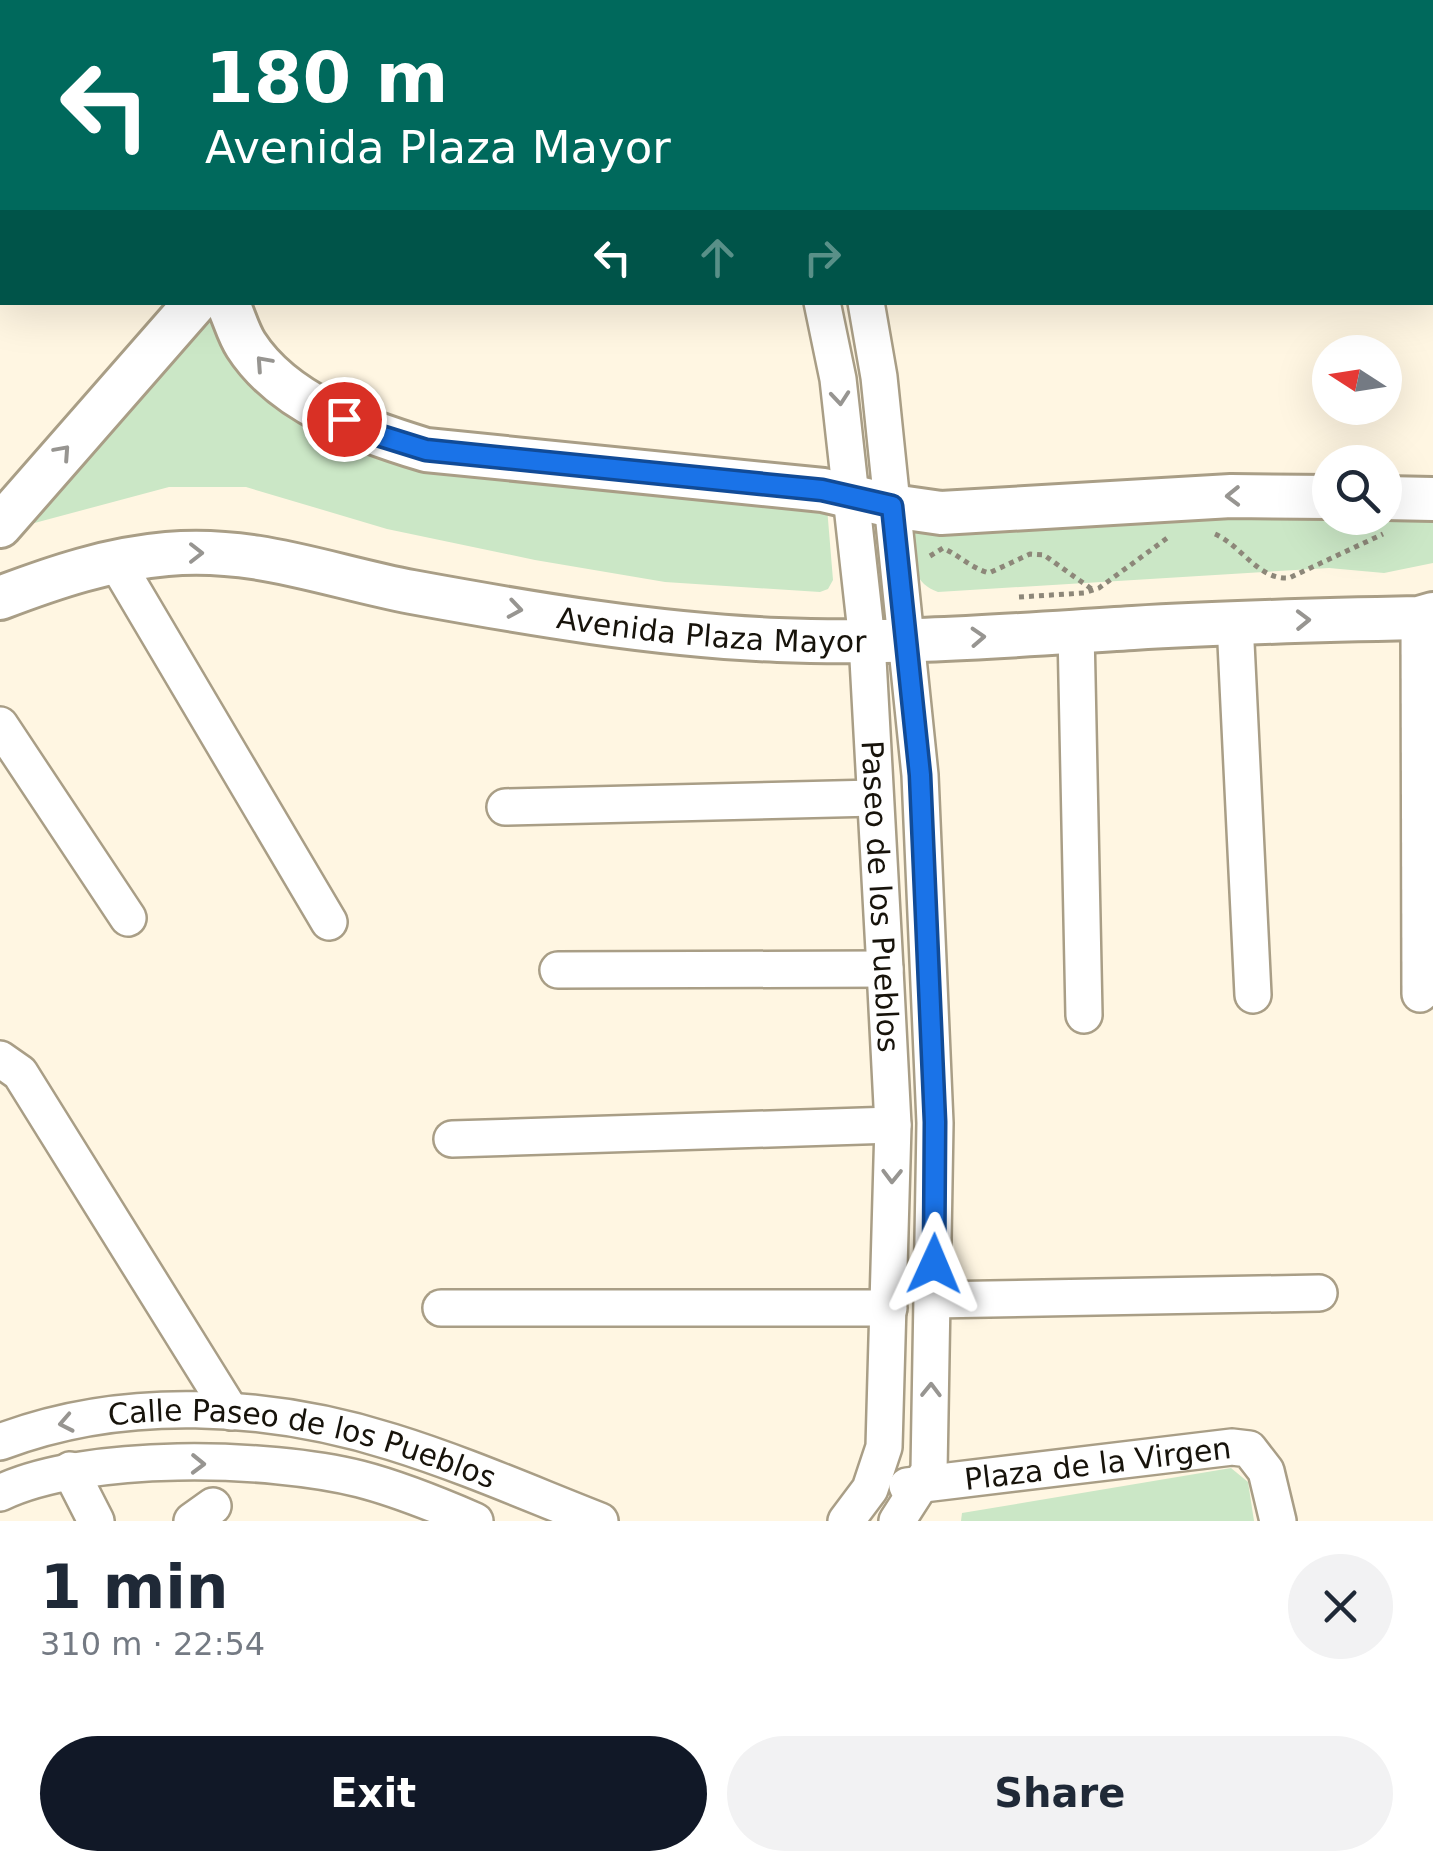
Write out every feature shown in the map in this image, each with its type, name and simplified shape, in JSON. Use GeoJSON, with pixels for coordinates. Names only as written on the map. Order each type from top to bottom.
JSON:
{"type":"FeatureCollection","features":[{"type":"Feature","properties":{"kind":"street"},"geometry":{"type":"LineString","coordinates":[[0,526],[193,305]]}},
{"type":"Feature","properties":{"kind":"street"},"geometry":{"type":"LineString","coordinates":[[229,305],[246,346],[278,381],[368,432],[426,450],[850,495],[941,513],[1231,496],[1312,497]]}},
{"type":"Feature","properties":{"kind":"street","name":"Paseo de los Pueblos"},"geometry":{"type":"LineString","coordinates":[[823,305],[838,379],[850,495],[886,641],[875,798],[893,1126],[884,1446],[877,1505]]}},
{"type":"Feature","properties":{"kind":"street"},"geometry":{"type":"LineString","coordinates":[[867,305],[879,377],[892,506],[886,641],[920,775],[935,1122],[929,1470],[898,1521]]}},
{"type":"Feature","properties":{"kind":"street"},"geometry":{"type":"LineString","coordinates":[[1402,509],[1433,499]]}},
{"type":"Feature","properties":{"kind":"street","name":"Avenida Plaza Mayor"},"geometry":{"type":"LineString","coordinates":[[0,598],[116,560],[170,553],[228,553],[310,566],[408,591],[599,622],[776,640],[886,641],[1426,616]]}},
{"type":"Feature","properties":{"kind":"street"},"geometry":{"type":"LineString","coordinates":[[116,560],[329,922]]}},
{"type":"Feature","properties":{"kind":"street"},"geometry":{"type":"LineString","coordinates":[[1420,994],[1426,616]]}},
{"type":"Feature","properties":{"kind":"street"},"geometry":{"type":"LineString","coordinates":[[1235,622],[1253,995]]}},
{"type":"Feature","properties":{"kind":"street"},"geometry":{"type":"LineString","coordinates":[[1076,631],[1084,1015]]}},
{"type":"Feature","properties":{"kind":"street"},"geometry":{"type":"LineString","coordinates":[[0,725],[128,918]]}},
{"type":"Feature","properties":{"kind":"street"},"geometry":{"type":"LineString","coordinates":[[505,808],[875,798]]}},
{"type":"Feature","properties":{"kind":"street"},"geometry":{"type":"LineString","coordinates":[[558,970],[885,969]]}},
{"type":"Feature","properties":{"kind":"street"},"geometry":{"type":"LineString","coordinates":[[0,1060],[20,1073],[231,1412]]}},
{"type":"Feature","properties":{"kind":"street"},"geometry":{"type":"LineString","coordinates":[[452,1139],[893,1126]]}},
{"type":"Feature","properties":{"kind":"street"},"geometry":{"type":"LineString","coordinates":[[933,1300],[1319,1293]]}},
{"type":"Feature","properties":{"kind":"street"},"geometry":{"type":"LineString","coordinates":[[441,1308],[889,1308]]}},
{"type":"Feature","properties":{"kind":"street","name":"Calle Paseo de los Pueblos"},"geometry":{"type":"LineString","coordinates":[[0,1442],[32,1429],[101,1416],[172,1410],[231,1412],[315,1423],[390,1441],[600,1521]]}},
{"type":"Feature","properties":{"kind":"street","name":"Plaza de la Virgen"},"geometry":{"type":"LineString","coordinates":[[877,1505],[920,1485],[1232,1447],[1249,1449],[1266,1471],[1278,1521]]}},
{"type":"Feature","properties":{"kind":"street","name":"Calle Paseo de los Pueblos"},"geometry":{"type":"LineString","coordinates":[[0,1493],[70,1470],[153,1463],[308,1470],[361,1480],[475,1521]]}},
{"type":"Feature","properties":{"kind":"street"},"geometry":{"type":"LineString","coordinates":[[70,1470],[96,1521]]}},
{"type":"Feature","properties":{"kind":"street"},"geometry":{"type":"LineString","coordinates":[[846,1521],[877,1505]]}},
{"type":"Feature","properties":{"kind":"path"},"geometry":{"type":"LineString","coordinates":[[1199,532],[1214,533],[1231,541],[1265,574],[1278,578],[1290,578],[1355,535]]}},
{"type":"Feature","properties":{"kind":"path"},"geometry":{"type":"LineString","coordinates":[[1014,598],[1093,590],[1164,538],[1174,535]]}},
{"type":"Feature","properties":{"kind":"path"},"geometry":{"type":"LineString","coordinates":[[929,564],[931,553],[943,548],[989,574],[1030,554],[1044,555],[1093,590]]}},
{"type":"Feature","properties":{"kind":"green space"},"geometry":{"type":"Polygon","coordinates":[[[214,305],[256,363],[413,432],[825,483],[833,580],[828,589],[820,592],[665,582],[387,529],[246,487],[169,487],[27,525],[214,305]]]}},
{"type":"Feature","properties":{"kind":"green space"},"geometry":{"type":"Polygon","coordinates":[[[1433,485],[1433,563],[1384,573],[1329,568],[938,592],[920,580],[913,562],[912,518],[923,509],[1312,517],[1312,535],[1402,535],[1402,506],[1433,485]]]}},
{"type":"Feature","properties":{"kind":"green space"},"geometry":{"type":"Polygon","coordinates":[[[1231,1468],[1248,1482],[1254,1521],[961,1521],[962,1513],[1231,1468]]]}},
{"type":"Feature","properties":{"kind":"route"},"geometry":{"type":"LineString","coordinates":[[344,419],[368,432],[426,450],[822,490],[892,506],[920,775],[935,1122],[934,1264]]}}]}
